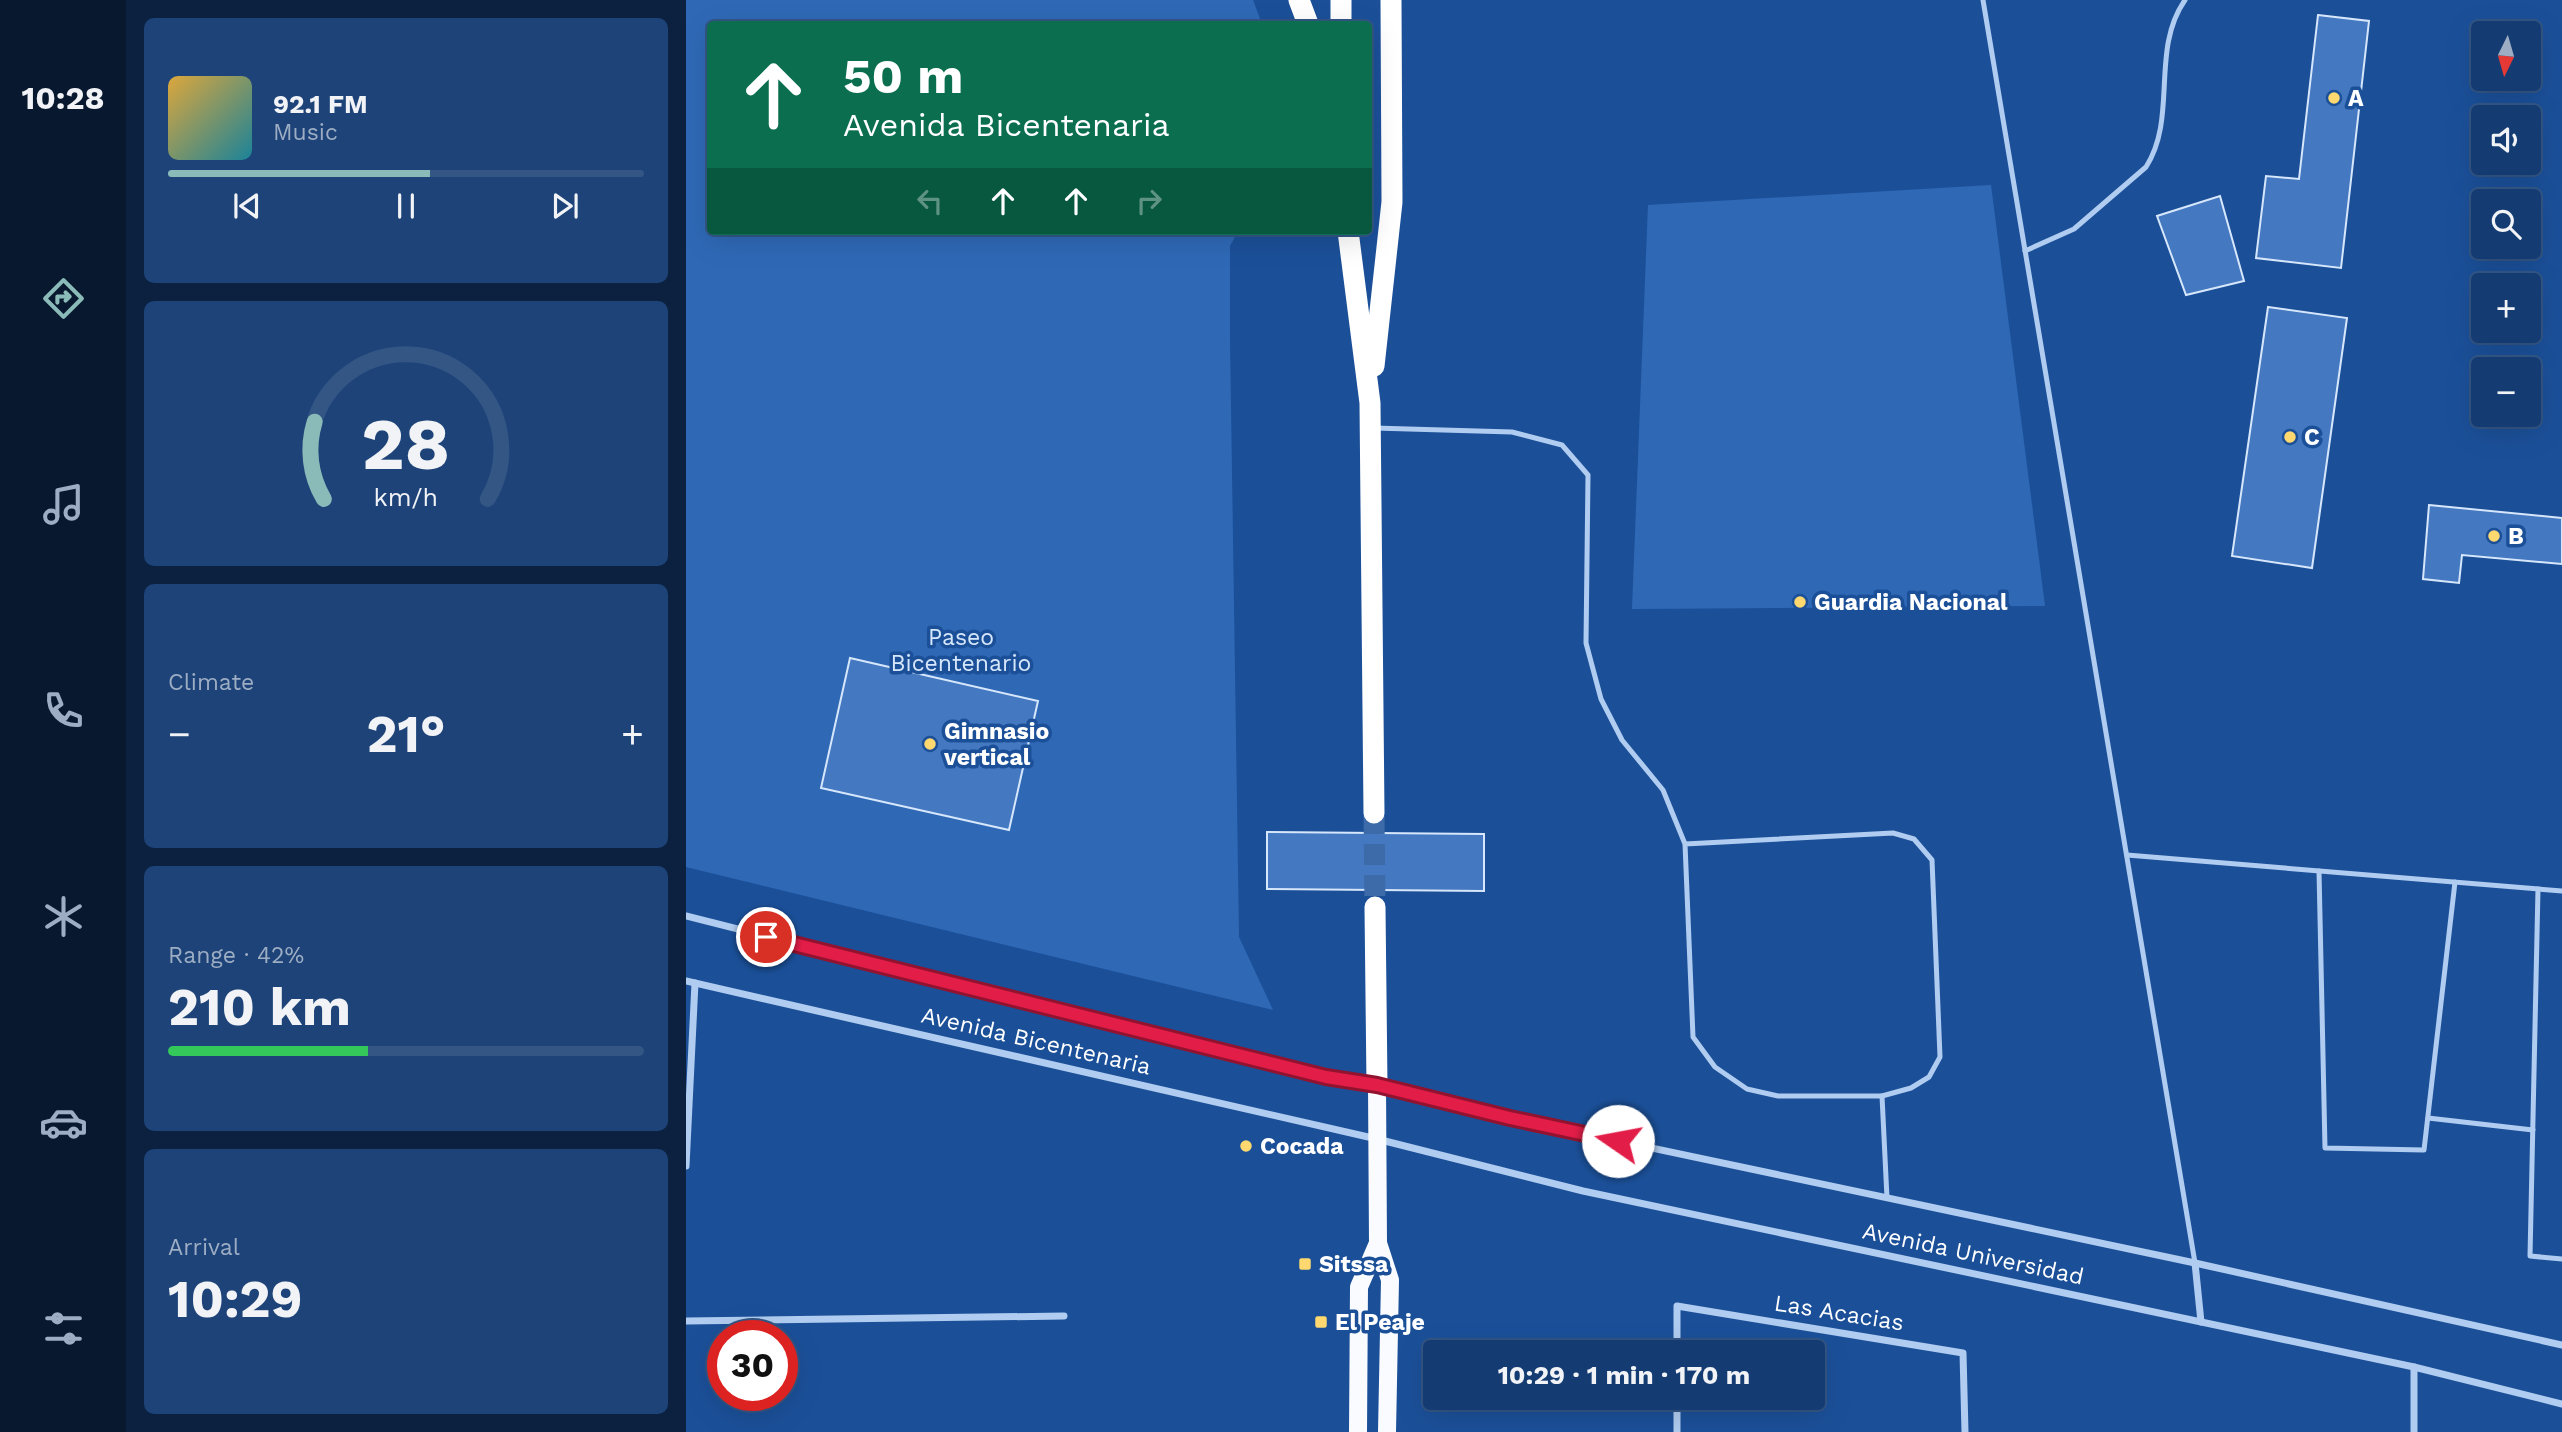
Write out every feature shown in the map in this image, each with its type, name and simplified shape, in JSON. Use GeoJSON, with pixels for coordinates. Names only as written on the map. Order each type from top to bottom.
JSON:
{"type":"FeatureCollection","features":[{"type":"Feature","properties":{"kind":"highway"},"geometry":{"type":"LineString","coordinates":[[1299,0],[1307,21]]}},
{"type":"Feature","properties":{"kind":"highway"},"geometry":{"type":"LineString","coordinates":[[1341,0],[1341,21]]}},
{"type":"Feature","properties":{"kind":"highway"},"geometry":{"type":"LineString","coordinates":[[1374,813],[1370,403],[1392,202],[1391,0]]}},
{"type":"Feature","properties":{"kind":"highway"},"geometry":{"type":"LineString","coordinates":[[1349,235],[1370,403]]}},
{"type":"Feature","properties":{"kind":"highway"},"geometry":{"type":"LineString","coordinates":[[1375,906],[1377,1085]]}},
{"type":"Feature","properties":{"kind":"main road"},"geometry":{"type":"LineString","coordinates":[[1377,1085],[1378,1243],[1390,1280],[1387,1432]]}},
{"type":"Feature","properties":{"kind":"main road"},"geometry":{"type":"LineString","coordinates":[[1358,1432],[1359,1287],[1378,1243]]}},
{"type":"Feature","properties":{"kind":"street","name":"Avenida Bicentenaria"},"geometry":{"type":"LineString","coordinates":[[686,916],[1326,1077],[1377,1085]]}},
{"type":"Feature","properties":{"kind":"street","name":"Avenida Bicentenaria"},"geometry":{"type":"LineString","coordinates":[[686,981],[1377,1139]]}},
{"type":"Feature","properties":{"kind":"street"},"geometry":{"type":"LineString","coordinates":[[686,1166],[695,984]]}},
{"type":"Feature","properties":{"kind":"street","name":"Avenida Universidad"},"geometry":{"type":"LineString","coordinates":[[1377,1085],[1510,1118],[2195,1263],[2562,1345]]}},
{"type":"Feature","properties":{"kind":"street","name":"Avenida Universidad"},"geometry":{"type":"LineString","coordinates":[[1377,1139],[1583,1191],[2414,1367],[2562,1404]]}},
{"type":"Feature","properties":{"kind":"street"},"geometry":{"type":"LineString","coordinates":[[2195,1263],[2202,1322]]}},
{"type":"Feature","properties":{"kind":"street","name":"Las Acacias"},"geometry":{"type":"LineString","coordinates":[[1677,1340],[1677,1306],[1963,1353],[1965,1432]]}},
{"type":"Feature","properties":{"kind":"street"},"geometry":{"type":"LineString","coordinates":[[686,1321],[1064,1316]]}},
{"type":"Feature","properties":{"kind":"street"},"geometry":{"type":"LineString","coordinates":[[2414,1367],[2414,1432]]}},
{"type":"Feature","properties":{"kind":"street"},"geometry":{"type":"LineString","coordinates":[[1677,1410],[1677,1432]]}},
{"type":"Feature","properties":{"kind":"lane"},"geometry":{"type":"LineString","coordinates":[[1983,0],[2195,1263]]}},
{"type":"Feature","properties":{"kind":"lane"},"geometry":{"type":"LineString","coordinates":[[2025,251],[2082,224],[2146,166],[2160,135],[2167,43],[2172,24],[2185,0]]}},
{"type":"Feature","properties":{"kind":"lane"},"geometry":{"type":"LineString","coordinates":[[1370,428],[1512,432],[1562,445],[1588,475],[1586,643],[1601,699],[1622,740],[1663,790],[1685,844],[1693,1037],[1715,1068],[1747,1089],[1778,1096],[1882,1096],[1911,1088],[1928,1077],[1940,1056],[1932,860],[1914,839],[1893,833],[1685,844]]}},
{"type":"Feature","properties":{"kind":"lane"},"geometry":{"type":"LineString","coordinates":[[2127,855],[2562,891]]}},
{"type":"Feature","properties":{"kind":"lane"},"geometry":{"type":"LineString","coordinates":[[2319,871],[2325,1148],[2424,1150],[2455,882]]}},
{"type":"Feature","properties":{"kind":"lane"},"geometry":{"type":"LineString","coordinates":[[2538,889],[2530,1256],[2562,1259]]}},
{"type":"Feature","properties":{"kind":"lane"},"geometry":{"type":"LineString","coordinates":[[1882,1096],[1886,1198]]}},
{"type":"Feature","properties":{"kind":"lane"},"geometry":{"type":"LineString","coordinates":[[2428,1118],[2533,1130]]}},
{"type":"Feature","properties":{"kind":"green space","name":"Paseo Bicentenario"},"geometry":{"type":"Polygon","coordinates":[[[686,0],[1253,0],[1261,21],[707,21],[707,235],[1236,235],[1230,246],[1230,341],[1239,937],[1273,1010],[686,867],[686,0]]]}},
{"type":"Feature","properties":{"kind":"green space"},"geometry":{"type":"Polygon","coordinates":[[[1991,185],[2045,606],[1632,609],[1648,205],[1991,185]]]}},
{"type":"Feature","properties":{"kind":"building","name":"A"},"geometry":{"type":"Polygon","coordinates":[[[2318,15],[2369,21],[2341,268],[2256,258],[2266,176],[2299,179],[2318,15]]]}},
{"type":"Feature","properties":{"kind":"building"},"geometry":{"type":"Polygon","coordinates":[[[2220,196],[2244,281],[2186,295],[2157,216],[2220,196]]]}},
{"type":"Feature","properties":{"kind":"building","name":"C"},"geometry":{"type":"Polygon","coordinates":[[[2268,307],[2347,318],[2312,568],[2232,556],[2268,307]]]}},
{"type":"Feature","properties":{"kind":"building","name":"B"},"geometry":{"type":"Polygon","coordinates":[[[2429,505],[2562,518],[2562,564],[2462,555],[2459,583],[2423,579],[2429,505]]]}},
{"type":"Feature","properties":{"kind":"building","name":"Gimnasio vertical"},"geometry":{"type":"Polygon","coordinates":[[[850,658],[1038,701],[1009,830],[821,788],[850,658]]]}},
{"type":"Feature","properties":{"kind":"building"},"geometry":{"type":"Polygon","coordinates":[[[1267,832],[1484,834],[1484,891],[1267,889],[1267,832]]]}},
{"type":"Feature","properties":{"kind":"tunnel"},"geometry":{"type":"LineString","coordinates":[[1374,813],[1375,907]]}},
{"type":"Feature","properties":{"kind":"place","name":"A"},"geometry":{"type":"Point","coordinates":[2334,98]}},
{"type":"Feature","properties":{"kind":"place","name":"C"},"geometry":{"type":"Point","coordinates":[2290,437]}},
{"type":"Feature","properties":{"kind":"place","name":"B"},"geometry":{"type":"Point","coordinates":[2494,536]}},
{"type":"Feature","properties":{"kind":"place","name":"Guardia Nacional"},"geometry":{"type":"Point","coordinates":[1800,602]}},
{"type":"Feature","properties":{"kind":"place","name":"Gimnasio vertical"},"geometry":{"type":"Point","coordinates":[930,744]}},
{"type":"Feature","properties":{"kind":"place","name":"Cocada"},"geometry":{"type":"Point","coordinates":[1246,1146]}},
{"type":"Feature","properties":{"kind":"place","name":"Sitssa"},"geometry":{"type":"Point","coordinates":[1305,1264]}},
{"type":"Feature","properties":{"kind":"place","name":"El Peaje"},"geometry":{"type":"Point","coordinates":[1321,1322]}},
{"type":"Feature","properties":{"kind":"route"},"geometry":{"type":"LineString","coordinates":[[766,937],[1326,1077],[1377,1085],[1618,1141]]}}]}
